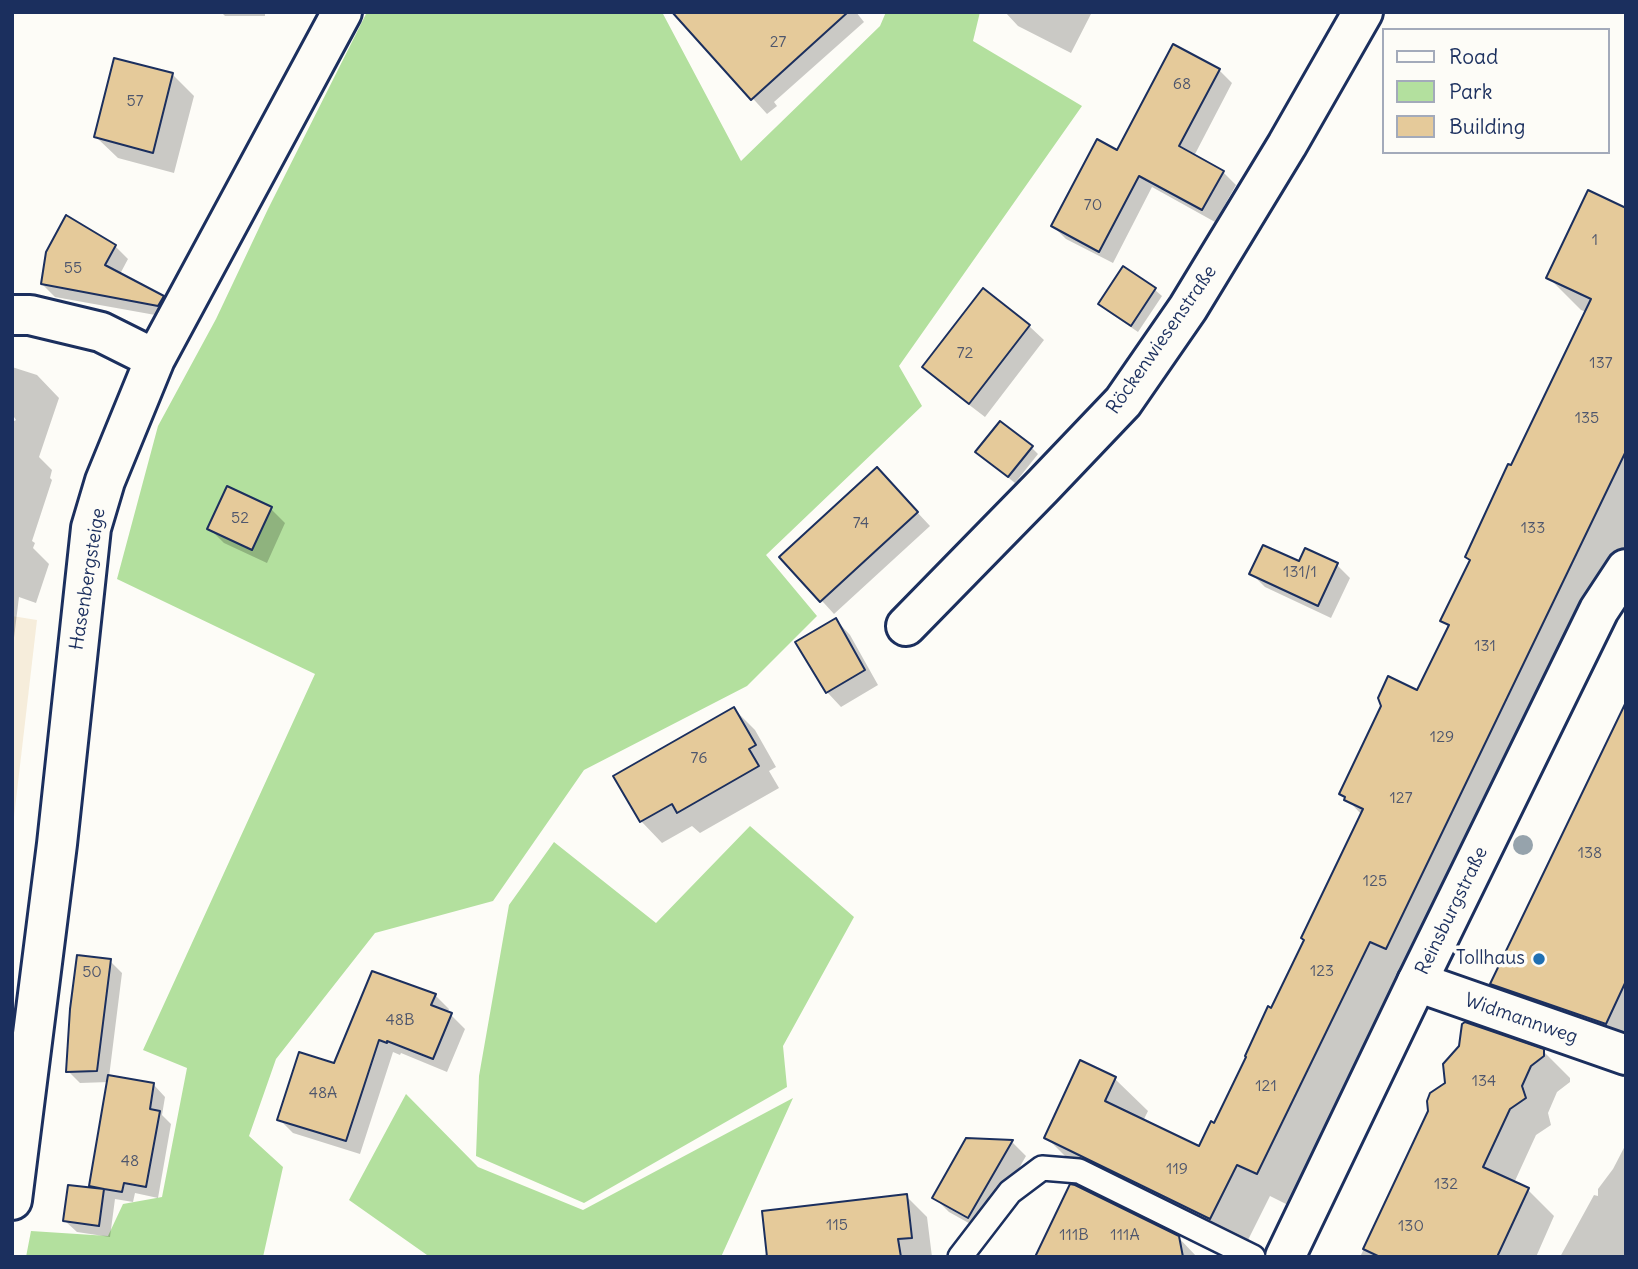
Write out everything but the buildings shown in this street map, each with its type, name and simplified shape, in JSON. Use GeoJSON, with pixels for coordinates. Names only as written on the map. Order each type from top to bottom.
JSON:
{"type":"FeatureCollection","features":[{"type":"Feature","properties":{"kind":"street","name":"Hasenbergsteige"},"geometry":{"type":"LineString","coordinates":[[12,1200],[57,844],[91,528],[105,481],[155,359],[342,12]]}},
{"type":"Feature","properties":{"kind":"street","name":"Röckenwiesenstraße"},"geometry":{"type":"LineString","coordinates":[[906,626],[1123,402],[1188,308],[1287,145],[1363,12]]}},
{"type":"Feature","properties":{"kind":"street"},"geometry":{"type":"LineString","coordinates":[[12,315],[30,315],[101,332],[155,359]]}},
{"type":"Feature","properties":{"kind":"street","name":"Reinsburgstraße"},"geometry":{"type":"LineString","coordinates":[[1285,1257],[1599,610],[1626,569]]}},
{"type":"Feature","properties":{"kind":"street","name":"Widmannweg"},"geometry":{"type":"LineString","coordinates":[[1417,982],[1626,1055]]}},
{"type":"Feature","properties":{"kind":"lane"},"geometry":{"type":"LineString","coordinates":[[960,1257],[1010,1192],[1042,1168],[1079,1171],[1253,1257]]}},
{"type":"Feature","properties":{"kind":"shaded area"},"geometry":{"type":"Polygon","coordinates":[[[12,616],[37,620],[12,834],[12,616]]]}},
{"type":"Feature","properties":{"kind":"green space"},"geometry":{"type":"Polygon","coordinates":[[[367,12],[662,12],[741,161],[880,26],[886,12],[980,12],[973,41],[1082,106],[899,366],[922,406],[766,555],[817,616],[747,686],[584,770],[493,901],[375,933],[276,1059],[249,1136],[283,1167],[263,1257],[26,1257],[31,1231],[108,1236],[123,1204],[162,1197],[187,1068],[143,1050],[315,674],[117,579],[158,426],[216,319],[367,12]]]}},
{"type":"Feature","properties":{"kind":"green space"},"geometry":{"type":"Polygon","coordinates":[[[750,826],[854,917],[783,1046],[787,1087],[584,1203],[476,1156],[479,1076],[509,905],[554,842],[656,923],[750,826]]]}},
{"type":"Feature","properties":{"kind":"green space"},"geometry":{"type":"Polygon","coordinates":[[[406,1094],[478,1167],[583,1210],[793,1098],[721,1257],[426,1257],[427,1255],[349,1200],[406,1094]]]}},
{"type":"Feature","properties":{"kind":"place","name":"Tollhaus"},"geometry":{"type":"Point","coordinates":[1539,959]}}]}
